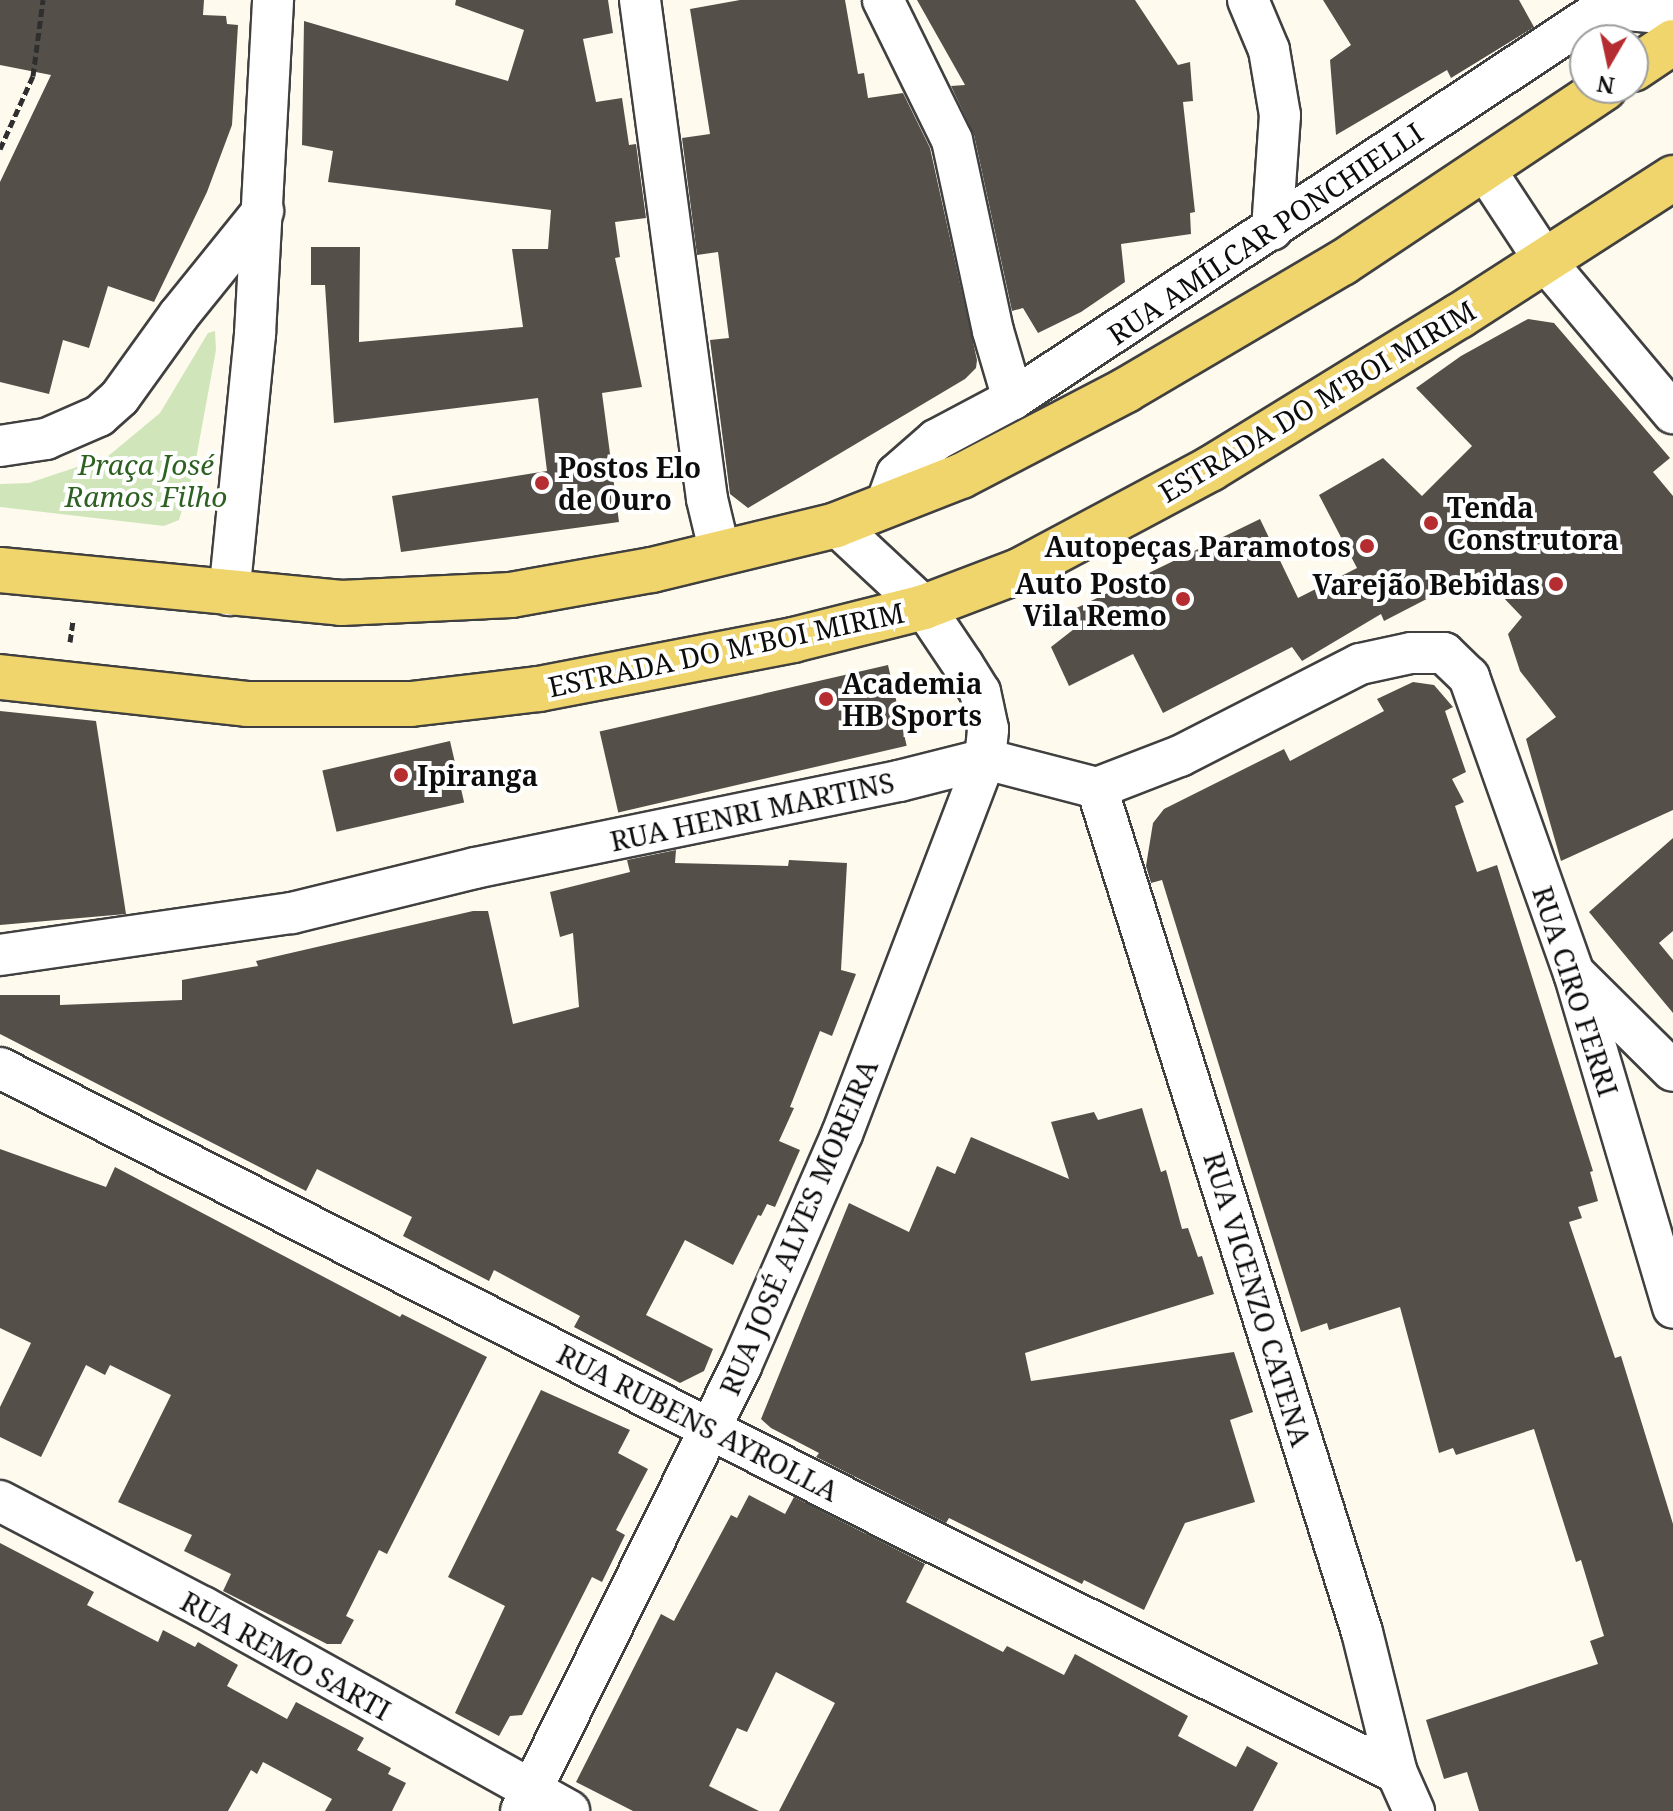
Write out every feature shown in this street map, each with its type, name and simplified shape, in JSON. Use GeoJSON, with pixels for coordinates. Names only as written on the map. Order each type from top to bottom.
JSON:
{"type":"FeatureCollection","features":[{"type":"Feature","properties":{"kind":"main road"},"geometry":{"type":"LineString","coordinates":[[1649,58],[1673,42]]}},
{"type":"Feature","properties":{"kind":"main road"},"geometry":{"type":"LineString","coordinates":[[0,570],[229,595],[341,603],[511,595],[720,553],[836,525],[961,476],[1126,390],[1342,263],[1580,104]]}},
{"type":"Feature","properties":{"kind":"main road","name":"ESTRADA DO M'BOI MIRIM"},"geometry":{"type":"LineString","coordinates":[[0,677],[69,687],[247,704],[411,704],[539,689],[793,640],[924,607],[1019,571],[1210,469],[1673,178]]}},
{"type":"Feature","properties":{"kind":"street"},"geometry":{"type":"LineString","coordinates":[[229,595],[231,548],[249,408],[263,211],[273,0]]}},
{"type":"Feature","properties":{"kind":"street"},"geometry":{"type":"LineString","coordinates":[[640,0],[707,499],[720,553]]}},
{"type":"Feature","properties":{"kind":"street"},"geometry":{"type":"LineString","coordinates":[[883,0],[952,140],[993,331],[1013,399]]}},
{"type":"Feature","properties":{"kind":"street"},"geometry":{"type":"LineString","coordinates":[[1248,0],[1269,50],[1280,115],[1272,230]]}},
{"type":"Feature","properties":{"kind":"street","name":"RUA AMÍLCAR PONCHIELLI"},"geometry":{"type":"LineString","coordinates":[[885,507],[897,474],[936,440],[1013,399],[1272,230],[1602,4],[1673,14]]}},
{"type":"Feature","properties":{"kind":"street"},"geometry":{"type":"LineString","coordinates":[[1484,168],[1545,261],[1673,413]]}},
{"type":"Feature","properties":{"kind":"street"},"geometry":{"type":"LineString","coordinates":[[0,446],[46,439],[99,416],[120,397],[179,315],[263,211]]}},
{"type":"Feature","properties":{"kind":"street"},"geometry":{"type":"LineString","coordinates":[[836,525],[924,607],[980,692],[988,729],[985,759]]}},
{"type":"Feature","properties":{"kind":"street","name":"RUA CIRO FERRI"},"geometry":{"type":"LineString","coordinates":[[1097,788],[1180,756],[1360,664],[1411,653],[1444,653],[1469,677],[1574,973],[1673,1308]]}},
{"type":"Feature","properties":{"kind":"street","name":"RUA HENRI MARTINS"},"geometry":{"type":"LineString","coordinates":[[0,955],[292,913],[475,868],[899,781],[985,759],[1097,788]]}},
{"type":"Feature","properties":{"kind":"street","name":"RUA JOSÉ ALVES MOREIRA"},"geometry":{"type":"LineString","coordinates":[[526,1801],[711,1427],[842,1134],[985,759]]}},
{"type":"Feature","properties":{"kind":"street","name":"RUA VICENZO CATENA"},"geometry":{"type":"LineString","coordinates":[[1097,788],[1362,1632],[1397,1773],[1414,1811]]}},
{"type":"Feature","properties":{"kind":"street"},"geometry":{"type":"LineString","coordinates":[[1574,973],[1673,1071]]}},
{"type":"Feature","properties":{"kind":"street","name":"RUA RUBENS AYROLLA"},"geometry":{"type":"LineString","coordinates":[[0,1068],[881,1516],[1397,1773]]}},
{"type":"Feature","properties":{"kind":"street","name":"RUA REMO SARTI"},"geometry":{"type":"LineString","coordinates":[[0,1501],[203,1607],[526,1801],[569,1811]]}},
{"type":"Feature","properties":{"kind":"path"},"geometry":{"type":"LineString","coordinates":[[0,149],[33,76],[43,0]]}},
{"type":"Feature","properties":{"kind":"path"},"geometry":{"type":"LineString","coordinates":[[69,687],[74,579]]}},
{"type":"Feature","properties":{"kind":"green space","name":"Praça José Ramos Filho"},"geometry":{"type":"Polygon","coordinates":[[[215,331],[216,350],[194,470],[179,520],[164,526],[0,507],[0,484],[29,483],[107,457],[160,413],[208,333],[215,331]]]}},
{"type":"Feature","properties":{"kind":"building"},"geometry":{"type":"Polygon","coordinates":[[[0,0],[204,0],[203,15],[226,16],[227,24],[238,25],[232,125],[207,192],[154,302],[108,286],[89,348],[63,340],[49,394],[0,382],[0,182],[51,75],[0,65],[0,0]]]}},
{"type":"Feature","properties":{"kind":"building"},"geometry":{"type":"Polygon","coordinates":[[[456,0],[608,0],[613,33],[583,39],[596,102],[622,98],[629,145],[636,144],[646,218],[615,222],[620,257],[615,258],[642,387],[602,393],[619,522],[401,552],[392,496],[547,471],[538,398],[334,423],[325,285],[311,285],[311,247],[360,247],[359,342],[523,327],[512,249],[548,249],[551,210],[328,182],[333,151],[302,145],[304,21],[508,81],[524,30],[455,5],[456,0]]]}},
{"type":"Feature","properties":{"kind":"building"},"geometry":{"type":"Polygon","coordinates":[[[740,0],[845,0],[858,74],[864,73],[868,98],[903,93],[930,148],[977,360],[976,368],[965,379],[748,508],[730,494],[710,340],[729,338],[718,252],[697,255],[682,138],[710,134],[690,9],[740,0]]]}},
{"type":"Feature","properties":{"kind":"building"},"geometry":{"type":"Polygon","coordinates":[[[917,0],[1135,0],[1178,65],[1190,62],[1193,101],[1183,102],[1195,212],[1190,213],[1191,234],[1121,244],[1125,282],[1081,312],[1038,333],[1023,308],[1012,311],[974,135],[951,86],[965,85],[917,0]]]}},
{"type":"Feature","properties":{"kind":"building"},"geometry":{"type":"Polygon","coordinates":[[[1323,0],[1519,0],[1534,27],[1451,78],[1447,70],[1336,135],[1330,60],[1351,45],[1323,0]]]}},
{"type":"Feature","properties":{"kind":"building"},"geometry":{"type":"Polygon","coordinates":[[[1528,319],[1554,323],[1670,458],[1653,472],[1673,496],[1673,810],[1561,861],[1526,739],[1556,717],[1520,671],[1508,634],[1522,617],[1479,572],[1384,621],[1381,614],[1302,661],[1292,647],[1163,713],[1133,654],[1069,686],[1051,647],[1074,629],[1060,616],[1260,519],[1298,598],[1357,568],[1319,495],[1383,458],[1422,496],[1472,446],[1416,388],[1461,356],[1528,319]]]}},
{"type":"Feature","properties":{"kind":"building"},"geometry":{"type":"Polygon","coordinates":[[[888,665],[907,746],[618,812],[600,732],[888,665]]]}},
{"type":"Feature","properties":{"kind":"building"},"geometry":{"type":"Polygon","coordinates":[[[1413,682],[1434,685],[1453,707],[1445,711],[1466,772],[1452,779],[1464,802],[1455,806],[1477,872],[1497,865],[1593,1171],[1590,1172],[1598,1201],[1578,1207],[1582,1218],[1569,1222],[1615,1358],[1621,1356],[1673,1524],[1673,1811],[1479,1811],[1467,1772],[1444,1779],[1426,1720],[1598,1664],[1590,1641],[1604,1636],[1581,1560],[1576,1562],[1534,1429],[1456,1455],[1453,1448],[1439,1453],[1400,1307],[1329,1330],[1327,1323],[1301,1332],[1162,880],[1151,883],[1146,866],[1153,823],[1164,809],[1284,749],[1290,761],[1384,711],[1377,699],[1413,682]]]}},
{"type":"Feature","properties":{"kind":"building"},"geometry":{"type":"Polygon","coordinates":[[[0,711],[96,721],[126,914],[0,925],[0,711]]]}},
{"type":"Feature","properties":{"kind":"building","name":"Ipiranga"},"geometry":{"type":"Polygon","coordinates":[[[450,741],[464,802],[337,832],[322,770],[450,741]]]}},
{"type":"Feature","properties":{"kind":"building"},"geometry":{"type":"Polygon","coordinates":[[[1673,838],[1673,931],[1659,943],[1673,960],[1673,1013],[1589,912],[1673,838]]]}},
{"type":"Feature","properties":{"kind":"building"},"geometry":{"type":"Polygon","coordinates":[[[676,850],[675,863],[788,866],[789,860],[847,863],[841,970],[856,974],[832,1036],[820,1031],[790,1107],[794,1108],[779,1141],[800,1150],[775,1207],[767,1204],[761,1216],[758,1215],[733,1265],[685,1240],[646,1315],[713,1349],[704,1371],[680,1383],[574,1327],[580,1316],[494,1270],[489,1281],[403,1236],[412,1217],[317,1169],[306,1191],[0,1034],[0,995],[60,995],[60,1005],[182,1000],[182,980],[258,966],[256,961],[473,911],[488,911],[513,1024],[579,1007],[573,933],[560,937],[550,892],[630,872],[627,860],[676,850]]]}},
{"type":"Feature","properties":{"kind":"building"},"geometry":{"type":"Polygon","coordinates":[[[1142,1108],[1161,1172],[1166,1170],[1182,1229],[1188,1228],[1198,1257],[1202,1256],[1214,1294],[1025,1353],[1031,1381],[1234,1352],[1253,1412],[1230,1420],[1255,1502],[1185,1523],[1144,1610],[1084,1580],[1082,1584],[949,1518],[946,1523],[816,1457],[819,1453],[771,1428],[761,1419],[849,1203],[909,1232],[937,1166],[955,1174],[971,1137],[1069,1179],[1051,1122],[1094,1112],[1098,1120],[1142,1108]]]}},
{"type":"Feature","properties":{"kind":"building"},"geometry":{"type":"Polygon","coordinates":[[[0,1149],[106,1187],[115,1167],[400,1317],[402,1314],[487,1357],[387,1554],[379,1550],[346,1616],[354,1620],[341,1644],[327,1644],[223,1591],[231,1574],[184,1551],[192,1535],[118,1502],[171,1395],[110,1365],[105,1375],[86,1365],[41,1457],[0,1437],[0,1407],[31,1343],[0,1328],[0,1149]]]}},
{"type":"Feature","properties":{"kind":"building"},"geometry":{"type":"Polygon","coordinates":[[[541,1390],[630,1430],[618,1453],[648,1469],[616,1530],[625,1535],[602,1582],[592,1577],[522,1715],[510,1716],[499,1736],[455,1713],[505,1606],[448,1577],[541,1390]]]}},
{"type":"Feature","properties":{"kind":"building"},"geometry":{"type":"Polygon","coordinates":[[[749,1495],[785,1514],[794,1497],[925,1564],[906,1602],[1003,1652],[1007,1646],[1064,1675],[1075,1654],[1188,1716],[1178,1736],[1236,1767],[1247,1746],[1278,1763],[1253,1811],[779,1811],[835,1703],[776,1672],[747,1732],[737,1728],[709,1786],[759,1811],[633,1811],[576,1782],[661,1614],[674,1621],[731,1515],[737,1518],[749,1495]]]}},
{"type":"Feature","properties":{"kind":"building"},"geometry":{"type":"Polygon","coordinates":[[[0,1543],[94,1592],[87,1605],[158,1642],[163,1630],[195,1647],[198,1642],[238,1665],[227,1686],[287,1719],[296,1702],[364,1738],[357,1750],[391,1768],[388,1774],[406,1783],[392,1811],[325,1811],[332,1799],[263,1762],[257,1774],[251,1770],[228,1811],[0,1811],[0,1543]]]}},
{"type":"Feature","properties":{"kind":"place","name":"Postos Elo de Ouro"},"geometry":{"type":"Point","coordinates":[542,483]}},
{"type":"Feature","properties":{"kind":"place","name":"Tenda Construtora"},"geometry":{"type":"Point","coordinates":[1431,523]}},
{"type":"Feature","properties":{"kind":"place","name":"Autopeças Paramotos"},"geometry":{"type":"Point","coordinates":[1367,546]}},
{"type":"Feature","properties":{"kind":"place","name":"Varejão Bebidas"},"geometry":{"type":"Point","coordinates":[1556,584]}},
{"type":"Feature","properties":{"kind":"place","name":"Auto Posto Vila Remo"},"geometry":{"type":"Point","coordinates":[1183,599]}},
{"type":"Feature","properties":{"kind":"place","name":"Academia HB Sports"},"geometry":{"type":"Point","coordinates":[826,699]}},
{"type":"Feature","properties":{"kind":"place","name":"Ipiranga"},"geometry":{"type":"Point","coordinates":[401,775]}}]}
